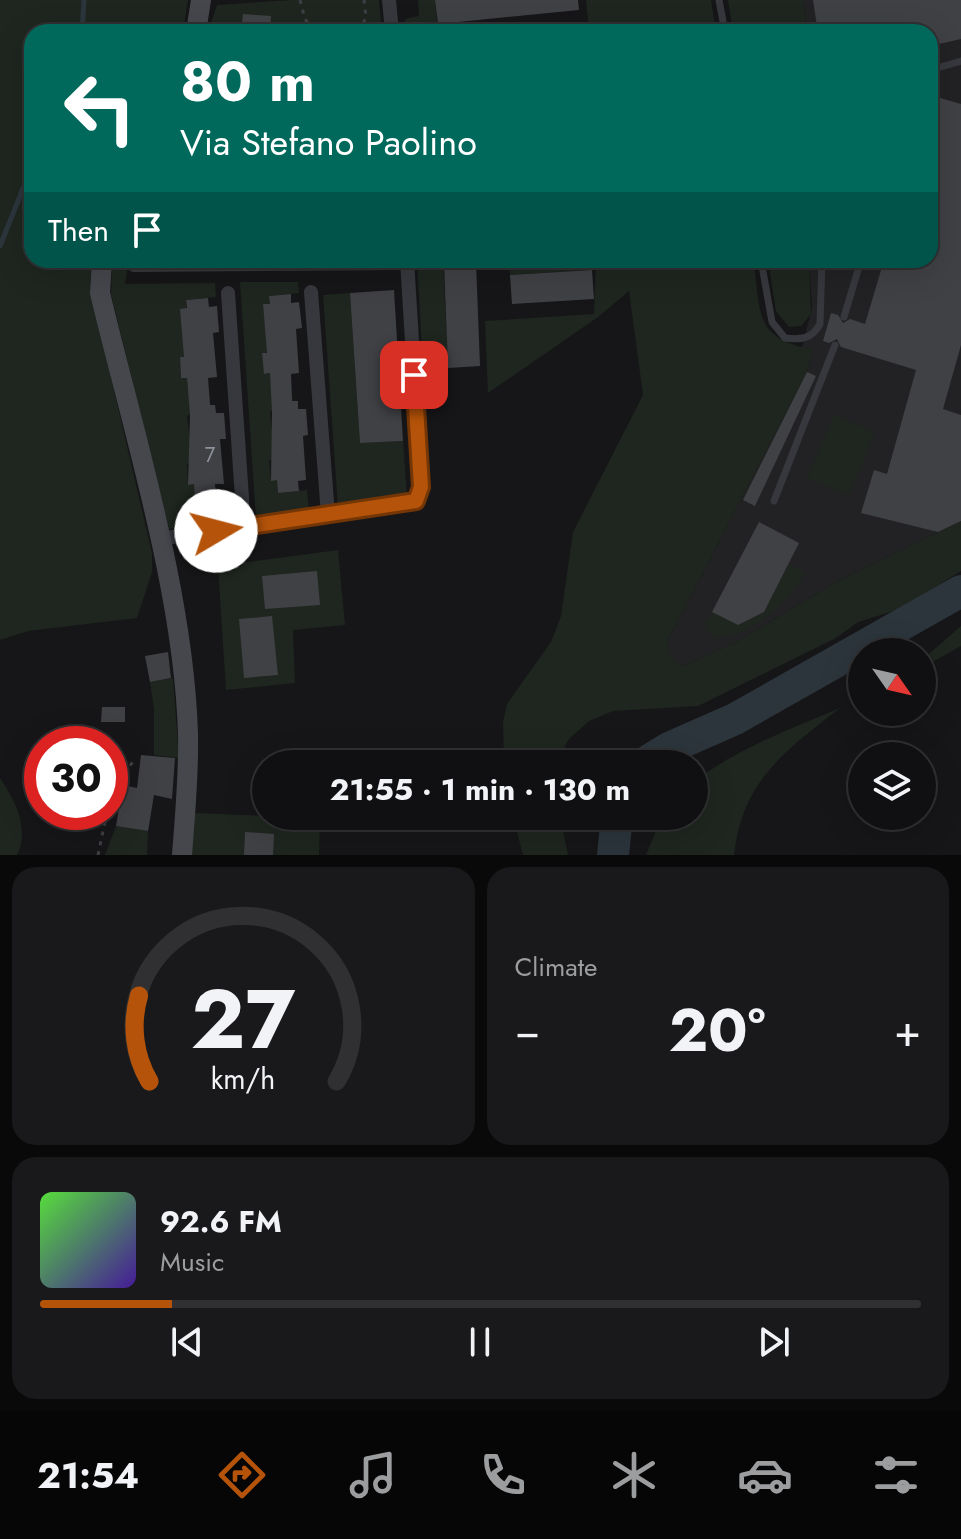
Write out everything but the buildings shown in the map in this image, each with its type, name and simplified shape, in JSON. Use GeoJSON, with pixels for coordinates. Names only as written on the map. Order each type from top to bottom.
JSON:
{"type":"FeatureCollection","features":[{"type":"Feature","properties":{"kind":"street"},"geometry":{"type":"LineString","coordinates":[[197,24],[201,0]]}},
{"type":"Feature","properties":{"kind":"street"},"geometry":{"type":"LineString","coordinates":[[389,0],[391,24]]}},
{"type":"Feature","properties":{"kind":"street"},"geometry":{"type":"LineString","coordinates":[[102,268],[100,293],[159,539],[186,702],[188,750],[182,855]]}},
{"type":"Feature","properties":{"kind":"street"},"geometry":{"type":"LineString","coordinates":[[159,539],[410,504],[418,499],[421,487],[407,268]]}},
{"type":"Feature","properties":{"kind":"street"},"geometry":{"type":"LineString","coordinates":[[311,292],[328,515]]}},
{"type":"Feature","properties":{"kind":"street"},"geometry":{"type":"LineString","coordinates":[[228,293],[244,527]]}},
{"type":"Feature","properties":{"kind":"lane"},"geometry":{"type":"LineString","coordinates":[[719,0],[724,24]]}},
{"type":"Feature","properties":{"kind":"lane"},"geometry":{"type":"LineString","coordinates":[[938,68],[961,61]]}},
{"type":"Feature","properties":{"kind":"lane"},"geometry":{"type":"LineString","coordinates":[[762,268],[772,322],[785,338],[796,340],[807,338],[820,324],[822,268]]}},
{"type":"Feature","properties":{"kind":"lane"},"geometry":{"type":"LineString","coordinates":[[844,317],[859,268]]}},
{"type":"Feature","properties":{"kind":"lane"},"geometry":{"type":"LineString","coordinates":[[774,501],[835,345]]}},
{"type":"Feature","properties":{"kind":"path"},"geometry":{"type":"LineString","coordinates":[[300,0],[309,24]]}},
{"type":"Feature","properties":{"kind":"path"},"geometry":{"type":"LineString","coordinates":[[363,24],[366,17],[364,0]]}},
{"type":"Feature","properties":{"kind":"path"},"geometry":{"type":"LineString","coordinates":[[128,768],[133,762]]}},
{"type":"Feature","properties":{"kind":"path"},"geometry":{"type":"LineString","coordinates":[[98,855],[103,830]]}},
{"type":"Feature","properties":{"kind":"shaded area"},"geometry":{"type":"Polygon","coordinates":[[[0,0],[188,0],[184,24],[24,24],[24,268],[91,268],[90,288],[152,553],[152,572],[137,618],[28,631],[0,640],[0,0]]]}},
{"type":"Feature","properties":{"kind":"shaded area"},"geometry":{"type":"Polygon","coordinates":[[[292,0],[379,0],[381,24],[211,24],[217,5],[292,0]]]}},
{"type":"Feature","properties":{"kind":"shaded area"},"geometry":{"type":"Polygon","coordinates":[[[418,0],[435,0],[437,24],[405,24],[405,19],[419,16],[418,0]]]}},
{"type":"Feature","properties":{"kind":"shaded area"},"geometry":{"type":"Polygon","coordinates":[[[586,0],[711,0],[715,24],[588,24],[586,0]]]}},
{"type":"Feature","properties":{"kind":"shaded area"},"geometry":{"type":"Polygon","coordinates":[[[728,0],[803,0],[806,24],[732,24],[728,0]]]}},
{"type":"Feature","properties":{"kind":"shaded area"},"geometry":{"type":"Polygon","coordinates":[[[803,0],[961,0],[961,521],[834,583],[740,640],[684,666],[673,662],[667,652],[668,640],[807,372],[813,350],[802,348],[812,308],[810,268],[938,268],[938,24],[806,24],[803,0]]]}},
{"type":"Feature","properties":{"kind":"shaded area"},"geometry":{"type":"Polygon","coordinates":[[[112,268],[128,268],[125,284],[215,283],[216,297],[186,300],[186,357],[180,358],[181,378],[187,378],[188,390],[209,389],[210,405],[187,416],[193,463],[187,464],[188,484],[194,484],[196,497],[228,494],[230,521],[169,529],[111,294],[112,268]]]}},
{"type":"Feature","properties":{"kind":"shaded area"},"geometry":{"type":"Polygon","coordinates":[[[417,268],[443,268],[448,368],[423,369],[417,268]]]}},
{"type":"Feature","properties":{"kind":"shaded area"},"geometry":{"type":"Polygon","coordinates":[[[510,268],[589,270],[510,275],[510,268]]]}},
{"type":"Feature","properties":{"kind":"shaded area"},"geometry":{"type":"Polygon","coordinates":[[[596,268],[754,268],[760,309],[770,330],[793,345],[813,350],[807,372],[668,640],[669,654],[675,662],[684,666],[740,640],[834,583],[961,521],[961,571],[900,609],[858,622],[836,638],[698,706],[613,711],[589,721],[568,740],[563,750],[504,750],[503,722],[507,704],[551,642],[561,616],[573,532],[643,395],[629,291],[598,317],[488,393],[485,321],[594,314],[596,268]]]}},
{"type":"Feature","properties":{"kind":"shaded area"},"geometry":{"type":"Polygon","coordinates":[[[769,268],[809,268],[811,314],[801,326],[789,327],[776,311],[769,268]]]}},
{"type":"Feature","properties":{"kind":"shaded area"},"geometry":{"type":"Polygon","coordinates":[[[240,282],[298,282],[299,293],[270,296],[270,304],[263,305],[268,352],[262,354],[265,374],[270,373],[271,386],[291,384],[293,401],[270,412],[275,459],[269,460],[271,480],[277,480],[278,493],[307,490],[309,512],[256,518],[240,282]]]}},
{"type":"Feature","properties":{"kind":"shaded area"},"geometry":{"type":"Polygon","coordinates":[[[350,293],[360,443],[403,441],[407,496],[338,507],[323,295],[350,293]]]}},
{"type":"Feature","properties":{"kind":"shaded area"},"geometry":{"type":"Polygon","coordinates":[[[834,415],[875,432],[849,495],[807,478],[834,415]]]}},
{"type":"Feature","properties":{"kind":"shaded area"},"geometry":{"type":"Polygon","coordinates":[[[338,550],[345,625],[293,630],[295,683],[226,690],[218,566],[338,550]]]}},
{"type":"Feature","properties":{"kind":"shaded area"},"geometry":{"type":"Polygon","coordinates":[[[789,564],[806,572],[779,607],[741,632],[720,637],[711,634],[705,626],[712,612],[738,625],[764,612],[789,564]]]}},
{"type":"Feature","properties":{"kind":"shaded area"},"geometry":{"type":"Polygon","coordinates":[[[961,626],[961,646],[936,660],[936,648],[961,626]]]}},
{"type":"Feature","properties":{"kind":"shaded area"},"geometry":{"type":"Polygon","coordinates":[[[173,678],[179,758],[154,755],[154,709],[150,682],[173,678]]]}},
{"type":"Feature","properties":{"kind":"shaded area"},"geometry":{"type":"Polygon","coordinates":[[[840,708],[769,770],[746,807],[734,855],[646,855],[656,830],[708,830],[708,772],[746,749],[840,708]]]}},
{"type":"Feature","properties":{"kind":"shaded area"},"geometry":{"type":"Polygon","coordinates":[[[0,778],[19,815],[22,835],[17,855],[0,855],[0,778]]]}},
{"type":"Feature","properties":{"kind":"shaded area"},"geometry":{"type":"Polygon","coordinates":[[[193,813],[252,815],[252,830],[320,830],[319,855],[190,855],[193,813]]]}},
{"type":"Feature","properties":{"kind":"shaded area"},"geometry":{"type":"Polygon","coordinates":[[[128,828],[148,831],[147,855],[105,855],[114,830],[128,828]]]}},
{"type":"Feature","properties":{"kind":"shaded area"},"geometry":{"type":"Polygon","coordinates":[[[517,830],[563,830],[568,855],[523,855],[517,830]]]}},
{"type":"Feature","properties":{"kind":"waterway"},"geometry":{"type":"LineString","coordinates":[[82,24],[84,0]]}},
{"type":"Feature","properties":{"kind":"waterway"},"geometry":{"type":"LineString","coordinates":[[0,246],[24,186]]}},
{"type":"Feature","properties":{"kind":"waterway"},"geometry":{"type":"LineString","coordinates":[[666,750],[735,719],[961,591]]}},
{"type":"Feature","properties":{"kind":"waterway"},"geometry":{"type":"LineString","coordinates":[[613,855],[616,830]]}},
{"type":"Feature","properties":{"kind":"route"},"geometry":{"type":"LineString","coordinates":[[216,531],[416,501],[421,487],[414,375]]}}]}
